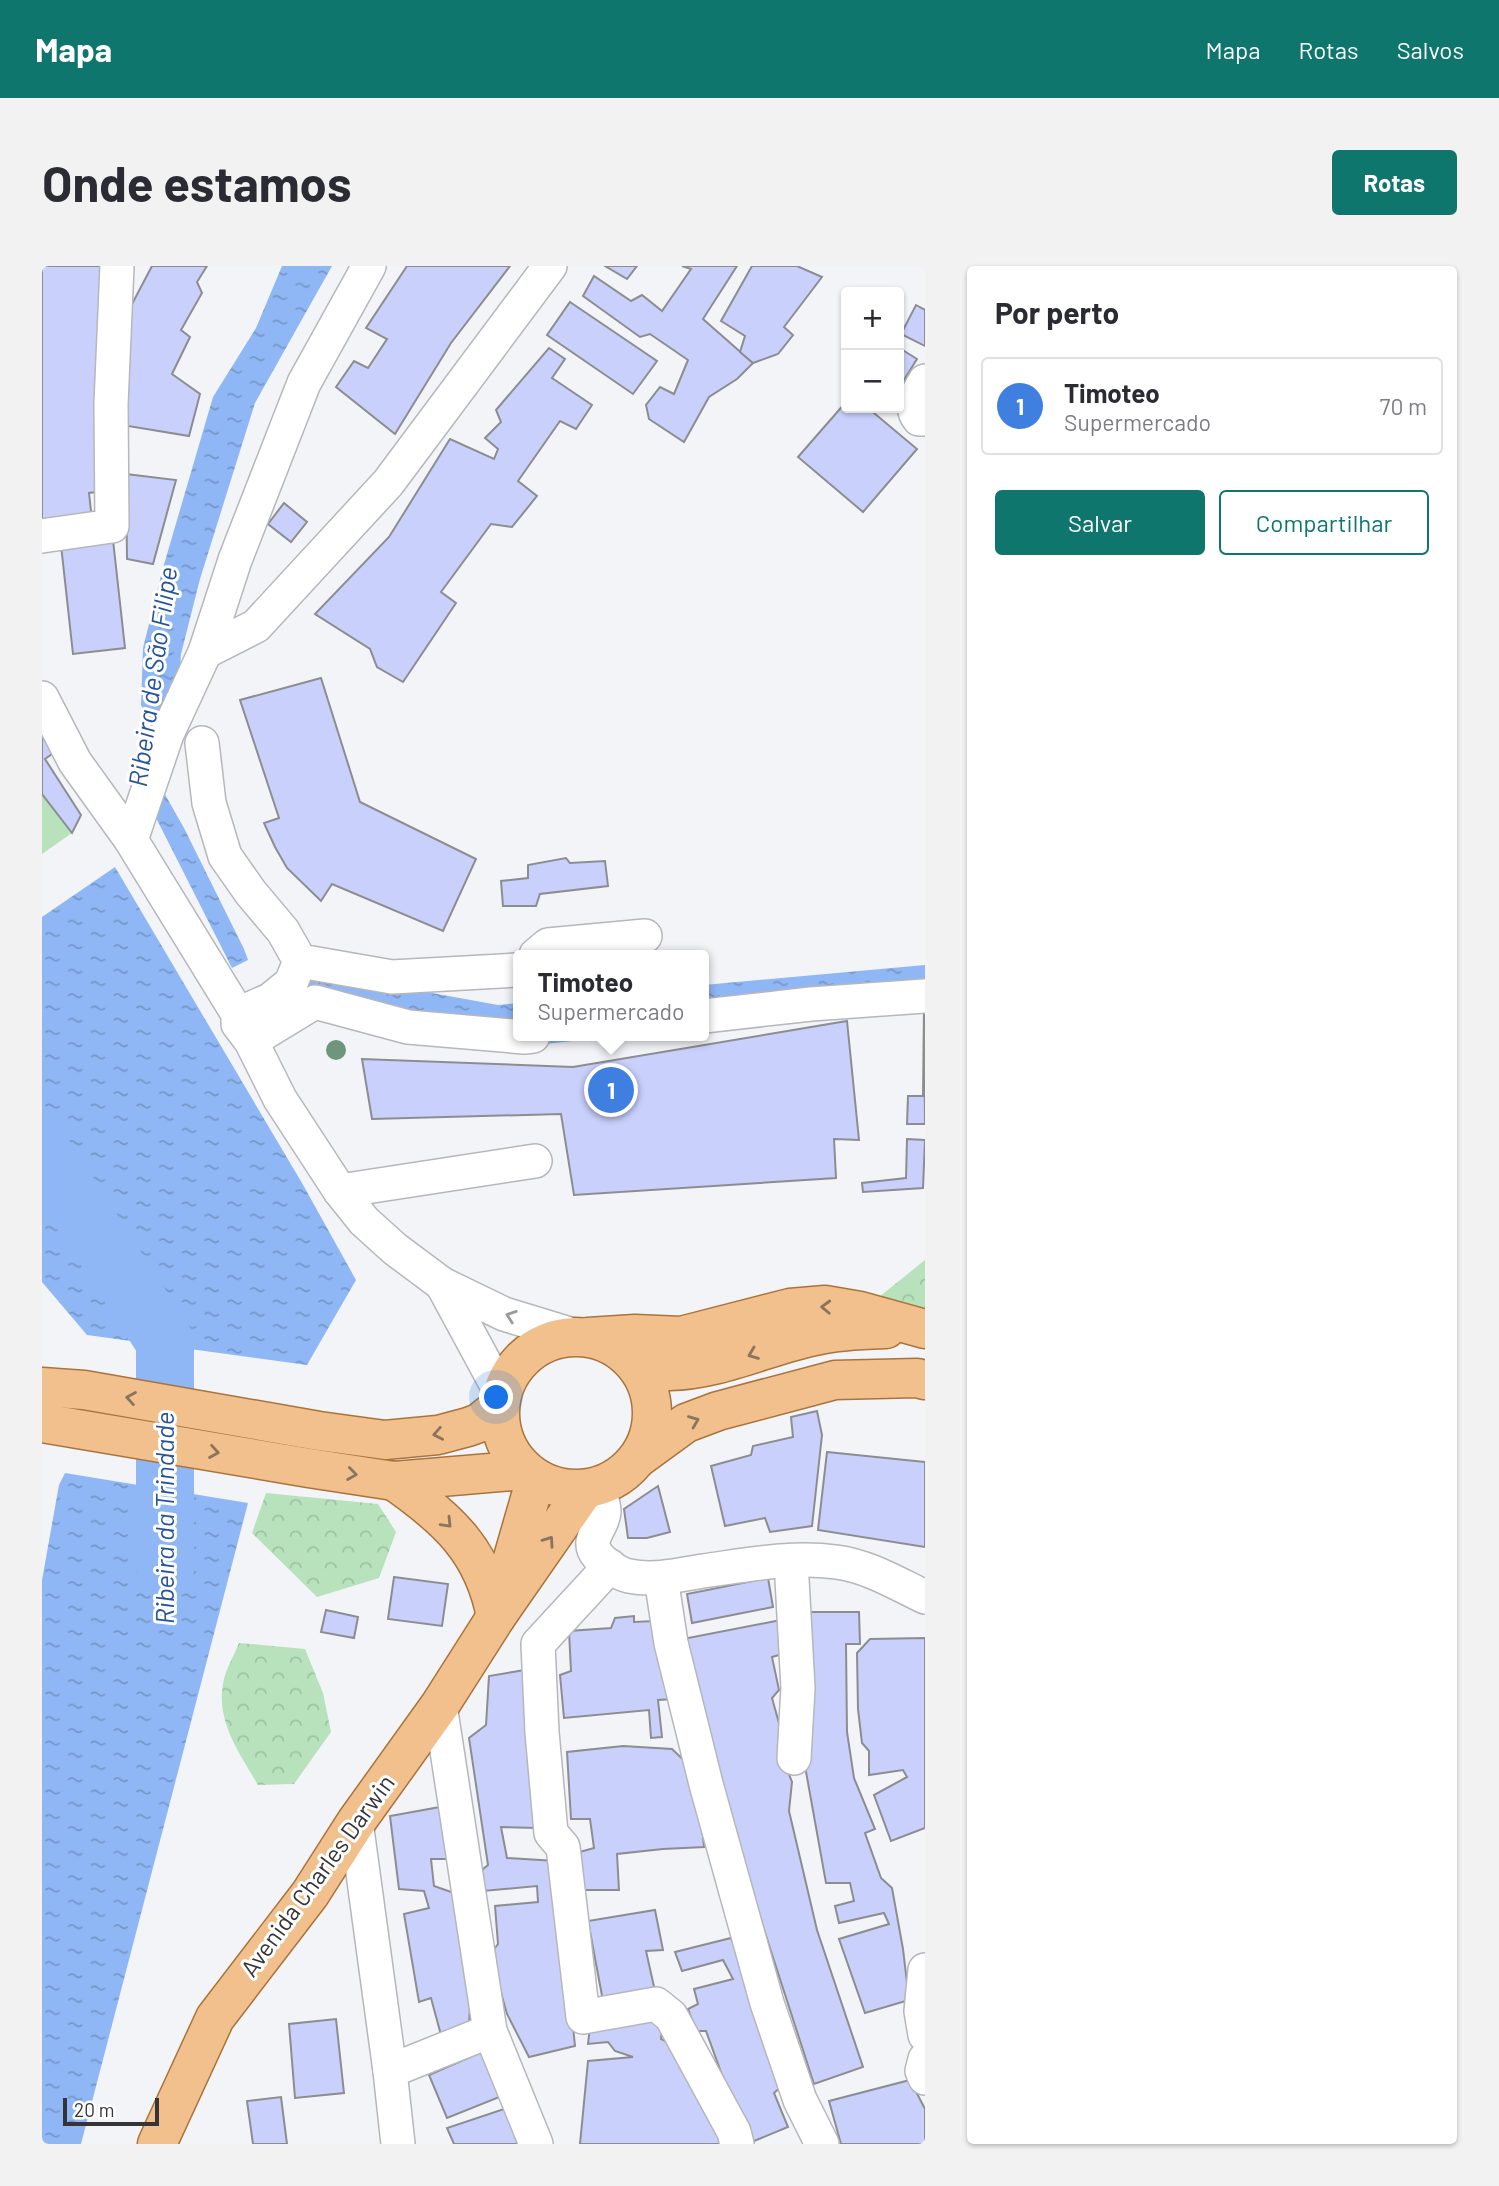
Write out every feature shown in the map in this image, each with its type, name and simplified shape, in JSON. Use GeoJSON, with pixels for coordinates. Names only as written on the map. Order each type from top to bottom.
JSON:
{"type":"FeatureCollection","features":[{"type":"Feature","properties":{"kind":"main road"},"geometry":{"type":"LineString","coordinates":[[42,1387],[85,1390],[385,1440],[428,1436],[479,1423],[500,1400],[512,1370],[529,1352],[551,1340],[635,1334],[681,1336],[790,1308],[825,1305],[860,1311],[921,1328]]}},
{"type":"Feature","properties":{"kind":"main road"},"geometry":{"type":"LineString","coordinates":[[638,1367],[668,1371],[702,1367],[731,1362],[771,1347],[810,1337],[852,1331],[921,1328]]}},
{"type":"Feature","properties":{"kind":"main road"},"geometry":{"type":"LineString","coordinates":[[581,1337],[615,1346],[638,1367],[647,1384],[652,1403],[652,1422],[647,1441],[638,1458]]}},
{"type":"Feature","properties":{"kind":"main road"},"geometry":{"type":"LineString","coordinates":[[500,1400],[501,1431],[510,1453],[531,1474],[551,1485],[568,1489],[592,1487],[612,1480],[657,1442],[686,1423],[718,1411],[835,1380],[925,1380]]}},
{"type":"Feature","properties":{"kind":"main road"},"geometry":{"type":"LineString","coordinates":[[58,1425],[394,1481],[531,1474]]}},
{"type":"Feature","properties":{"kind":"main road"},"geometry":{"type":"LineString","coordinates":[[496,1618],[531,1474]]}},
{"type":"Feature","properties":{"kind":"main road"},"geometry":{"type":"LineString","coordinates":[[394,1481],[424,1502],[464,1542],[484,1574],[496,1618]]}},
{"type":"Feature","properties":{"kind":"main road"},"geometry":{"type":"LineString","coordinates":[[496,1618],[592,1487]]}},
{"type":"Feature","properties":{"kind":"main road","name":"Avenida Charles Darwin"},"geometry":{"type":"LineString","coordinates":[[157,2144],[215,2018],[310,1894],[356,1822],[440,1705],[496,1618]]}},
{"type":"Feature","properties":{"kind":"street"},"geometry":{"type":"LineString","coordinates":[[42,536],[112,526],[111,404],[117,266]]}},
{"type":"Feature","properties":{"kind":"street"},"geometry":{"type":"LineString","coordinates":[[131,840],[167,734],[205,652],[235,560],[304,383],[369,266]]}},
{"type":"Feature","properties":{"kind":"street"},"geometry":{"type":"LineString","coordinates":[[205,652],[256,626],[388,483],[550,266]]}},
{"type":"Feature","properties":{"kind":"street"},"geometry":{"type":"LineString","coordinates":[[925,380],[915,403],[915,414],[919,419],[925,419]]}},
{"type":"Feature","properties":{"kind":"street"},"geometry":{"type":"LineString","coordinates":[[42,698],[75,762],[131,840],[243,1027],[280,1099],[340,1191],[364,1222],[442,1284],[505,1314],[581,1337]]}},
{"type":"Feature","properties":{"kind":"street"},"geometry":{"type":"LineString","coordinates":[[202,743],[209,803],[225,856],[283,931],[300,961]]}},
{"type":"Feature","properties":{"kind":"street"},"geometry":{"type":"LineString","coordinates":[[542,950],[548,945],[645,936]]}},
{"type":"Feature","properties":{"kind":"street"},"geometry":{"type":"LineString","coordinates":[[243,1027],[291,983],[300,961]]}},
{"type":"Feature","properties":{"kind":"street"},"geometry":{"type":"LineString","coordinates":[[300,961],[392,977],[513,970]]}},
{"type":"Feature","properties":{"kind":"street"},"geometry":{"type":"LineString","coordinates":[[709,1015],[811,1004],[925,996]]}},
{"type":"Feature","properties":{"kind":"street"},"geometry":{"type":"LineString","coordinates":[[243,1027],[315,1002],[408,1027],[513,1036]]}},
{"type":"Feature","properties":{"kind":"street"},"geometry":{"type":"LineString","coordinates":[[340,1191],[535,1161]]}},
{"type":"Feature","properties":{"kind":"street"},"geometry":{"type":"LineString","coordinates":[[442,1284],[500,1400]]}},
{"type":"Feature","properties":{"kind":"street"},"geometry":{"type":"LineString","coordinates":[[592,1487],[604,1508],[604,1516],[593,1538],[596,1555],[627,1576],[661,1578],[755,1564],[835,1562],[866,1568],[925,1597]]}},
{"type":"Feature","properties":{"kind":"street"},"geometry":{"type":"LineString","coordinates":[[791,1561],[798,1688],[794,1758]]}},
{"type":"Feature","properties":{"kind":"street"},"geometry":{"type":"LineString","coordinates":[[610,1566],[538,1644],[551,1833],[564,1847],[583,2017],[656,2004],[671,2016],[734,2132],[737,2144]]}},
{"type":"Feature","properties":{"kind":"street"},"geometry":{"type":"LineString","coordinates":[[661,1578],[680,1682],[763,1990],[800,2100],[822,2144]]}},
{"type":"Feature","properties":{"kind":"street"},"geometry":{"type":"LineString","coordinates":[[440,1705],[490,2031],[536,2144]]}},
{"type":"Feature","properties":{"kind":"street"},"geometry":{"type":"LineString","coordinates":[[356,1822],[398,2144]]}},
{"type":"Feature","properties":{"kind":"street"},"geometry":{"type":"LineString","coordinates":[[925,1970],[921,2011],[925,2035]]}},
{"type":"Feature","properties":{"kind":"street"},"geometry":{"type":"LineString","coordinates":[[390,2071],[490,2031]]}},
{"type":"Feature","properties":{"kind":"street"},"geometry":{"type":"LineString","coordinates":[[925,2059],[922,2071],[925,2078]]}},
{"type":"Feature","properties":{"kind":"green space"},"geometry":{"type":"Polygon","coordinates":[[[42,794],[72,833],[42,854],[42,794]]]}},
{"type":"Feature","properties":{"kind":"green space"},"geometry":{"type":"Polygon","coordinates":[[[925,1260],[925,1314],[874,1301],[925,1260]]]}},
{"type":"Feature","properties":{"kind":"green space"},"geometry":{"type":"Polygon","coordinates":[[[266,1493],[378,1504],[396,1532],[379,1578],[317,1597],[252,1533],[266,1493]]]}},
{"type":"Feature","properties":{"kind":"green space"},"geometry":{"type":"Polygon","coordinates":[[[239,1643],[305,1649],[323,1693],[331,1732],[294,1784],[258,1785],[231,1737],[223,1711],[223,1684],[239,1643]]]}},
{"type":"Feature","properties":{"kind":"water","name":"Ribeira de São Filipe"},"geometry":{"type":"Polygon","coordinates":[[[282,266],[332,266],[255,403],[200,579],[181,654],[178,693],[163,791],[244,949],[248,960],[232,968],[149,804],[156,738],[141,705],[143,648],[163,568],[213,397],[256,328],[282,266]]]}},
{"type":"Feature","properties":{"kind":"water"},"geometry":{"type":"Polygon","coordinates":[[[115,867],[302,1183],[356,1280],[307,1365],[87,1335],[42,1282],[42,917],[115,867]]]}},
{"type":"Feature","properties":{"kind":"water"},"geometry":{"type":"Polygon","coordinates":[[[925,965],[925,1002],[709,1026],[709,985],[925,965]]]}},
{"type":"Feature","properties":{"kind":"water"},"geometry":{"type":"Polygon","coordinates":[[[311,976],[355,979],[498,1005],[513,1004],[513,1039],[321,1012],[258,1019],[311,976]]]}},
{"type":"Feature","properties":{"kind":"water"},"geometry":{"type":"Polygon","coordinates":[[[524,1041],[573,1041],[545,1044],[524,1041]]]}},
{"type":"Feature","properties":{"kind":"water"},"geometry":{"type":"Polygon","coordinates":[[[65,1473],[248,1503],[81,2144],[42,2144],[42,1580],[59,1485],[65,1473]]]}},
{"type":"Feature","properties":{"kind":"building"},"geometry":{"type":"Polygon","coordinates":[[[42,266],[106,266],[106,491],[89,493],[92,520],[42,526],[42,266]]]}},
{"type":"Feature","properties":{"kind":"building"},"geometry":{"type":"Polygon","coordinates":[[[152,266],[207,266],[197,282],[202,293],[181,330],[190,337],[172,374],[200,394],[189,436],[122,425],[132,304],[152,266]]]}},
{"type":"Feature","properties":{"kind":"building"},"geometry":{"type":"Polygon","coordinates":[[[407,266],[510,266],[451,343],[395,434],[336,387],[354,361],[368,368],[387,339],[366,328],[407,266]]]}},
{"type":"Feature","properties":{"kind":"building"},"geometry":{"type":"Polygon","coordinates":[[[605,266],[637,266],[627,279],[605,266]]]}},
{"type":"Feature","properties":{"kind":"building"},"geometry":{"type":"Polygon","coordinates":[[[682,266],[737,266],[703,319],[753,363],[737,379],[709,397],[684,442],[649,419],[646,405],[660,387],[674,394],[688,360],[650,334],[640,337],[583,296],[594,276],[631,301],[642,295],[662,311],[691,269],[682,266]]]}},
{"type":"Feature","properties":{"kind":"building"},"geometry":{"type":"Polygon","coordinates":[[[752,266],[797,266],[822,277],[784,327],[793,335],[778,354],[753,363],[740,352],[745,336],[721,321],[752,266]]]}},
{"type":"Feature","properties":{"kind":"building"},"geometry":{"type":"Polygon","coordinates":[[[570,302],[657,361],[633,394],[547,335],[570,302]]]}},
{"type":"Feature","properties":{"kind":"building"},"geometry":{"type":"Polygon","coordinates":[[[916,305],[925,310],[925,346],[904,336],[904,328],[916,305]]]}},
{"type":"Feature","properties":{"kind":"building"},"geometry":{"type":"Polygon","coordinates":[[[549,348],[565,359],[552,378],[592,405],[576,429],[560,421],[518,481],[537,496],[512,527],[491,524],[441,592],[456,603],[403,682],[377,667],[370,649],[315,614],[389,537],[450,439],[494,459],[498,449],[485,438],[501,422],[496,410],[549,348]]]}},
{"type":"Feature","properties":{"kind":"building"},"geometry":{"type":"Polygon","coordinates":[[[904,351],[917,359],[904,380],[904,351]]]}},
{"type":"Feature","properties":{"kind":"building"},"geometry":{"type":"Polygon","coordinates":[[[841,408],[841,413],[874,413],[917,449],[863,512],[798,457],[841,408]]]}},
{"type":"Feature","properties":{"kind":"building"},"geometry":{"type":"Polygon","coordinates":[[[126,474],[176,480],[153,564],[127,559],[126,474]]]}},
{"type":"Feature","properties":{"kind":"building"},"geometry":{"type":"Polygon","coordinates":[[[284,503],[307,522],[291,542],[268,524],[284,503]]]}},
{"type":"Feature","properties":{"kind":"building"},"geometry":{"type":"Polygon","coordinates":[[[113,540],[125,648],[73,654],[61,545],[113,540]]]}},
{"type":"Feature","properties":{"kind":"building"},"geometry":{"type":"Polygon","coordinates":[[[321,678],[360,802],[476,859],[443,931],[332,884],[321,901],[287,868],[275,847],[264,823],[279,818],[240,700],[321,678]]]}},
{"type":"Feature","properties":{"kind":"building"},"geometry":{"type":"Polygon","coordinates":[[[42,737],[55,752],[45,759],[81,815],[72,833],[42,794],[42,737]]]}},
{"type":"Feature","properties":{"kind":"building"},"geometry":{"type":"Polygon","coordinates":[[[566,858],[570,863],[605,861],[608,886],[540,894],[536,906],[503,906],[501,881],[528,878],[528,865],[566,858]]]}},
{"type":"Feature","properties":{"kind":"building"},"geometry":{"type":"Polygon","coordinates":[[[924,1008],[925,1124],[907,1124],[908,1096],[923,1096],[924,1008]]]}},
{"type":"Feature","properties":{"kind":"building"},"geometry":{"type":"Polygon","coordinates":[[[847,1021],[859,1140],[834,1139],[836,1178],[574,1195],[561,1114],[372,1119],[362,1059],[573,1067],[847,1021]]]}},
{"type":"Feature","properties":{"kind":"building"},"geometry":{"type":"Polygon","coordinates":[[[907,1139],[925,1140],[923,1188],[863,1192],[862,1183],[906,1178],[907,1139]]]}},
{"type":"Feature","properties":{"kind":"building"},"geometry":{"type":"Polygon","coordinates":[[[817,1411],[822,1435],[812,1526],[770,1532],[765,1518],[725,1526],[711,1466],[751,1455],[753,1446],[793,1437],[791,1417],[817,1411]]]}},
{"type":"Feature","properties":{"kind":"building"},"geometry":{"type":"Polygon","coordinates":[[[827,1452],[925,1462],[925,1547],[818,1530],[827,1452]]]}},
{"type":"Feature","properties":{"kind":"building"},"geometry":{"type":"Polygon","coordinates":[[[658,1486],[670,1532],[647,1538],[628,1538],[624,1509],[658,1486]]]}},
{"type":"Feature","properties":{"kind":"building"},"geometry":{"type":"Polygon","coordinates":[[[394,1577],[448,1584],[442,1626],[388,1619],[394,1577]]]}},
{"type":"Feature","properties":{"kind":"building"},"geometry":{"type":"Polygon","coordinates":[[[768,1578],[773,1607],[692,1623],[687,1594],[768,1578]]]}},
{"type":"Feature","properties":{"kind":"building"},"geometry":{"type":"Polygon","coordinates":[[[326,1610],[358,1617],[354,1638],[321,1632],[326,1610]]]}},
{"type":"Feature","properties":{"kind":"building"},"geometry":{"type":"Polygon","coordinates":[[[802,1612],[859,1612],[860,1644],[846,1644],[847,1732],[854,1778],[875,1829],[865,1833],[881,1878],[892,1888],[909,2000],[865,2013],[839,1939],[889,1924],[884,1913],[839,1923],[835,1906],[854,1901],[850,1883],[826,1883],[803,1755],[802,1612]]]}},
{"type":"Feature","properties":{"kind":"building"},"geometry":{"type":"Polygon","coordinates":[[[634,1616],[634,1622],[655,1621],[673,1699],[658,1700],[662,1737],[651,1738],[649,1710],[564,1718],[560,1675],[571,1671],[569,1631],[611,1628],[615,1618],[634,1616]]]}},
{"type":"Feature","properties":{"kind":"building"},"geometry":{"type":"Polygon","coordinates":[[[781,1620],[786,1653],[772,1657],[779,1690],[772,1698],[782,1734],[783,1759],[792,1782],[789,1811],[817,1930],[863,2067],[814,2084],[734,1837],[683,1639],[781,1620]]]}},
{"type":"Feature","properties":{"kind":"building"},"geometry":{"type":"Polygon","coordinates":[[[925,1638],[925,1828],[891,1841],[874,1795],[907,1777],[903,1770],[869,1775],[869,1751],[862,1743],[858,1709],[857,1653],[870,1639],[925,1638]]]}},
{"type":"Feature","properties":{"kind":"building"},"geometry":{"type":"Polygon","coordinates":[[[525,1670],[536,1828],[501,1827],[507,1858],[556,1861],[575,2046],[529,2057],[507,2014],[490,1954],[498,1944],[495,1906],[538,1902],[537,1886],[483,1891],[478,1873],[488,1865],[469,1738],[486,1725],[489,1676],[525,1670]]]}},
{"type":"Feature","properties":{"kind":"building"},"geometry":{"type":"Polygon","coordinates":[[[623,1746],[672,1749],[692,1768],[704,1847],[617,1854],[619,1890],[580,1890],[576,1853],[594,1848],[590,1819],[571,1819],[567,1752],[623,1746]]]}},
{"type":"Feature","properties":{"kind":"building"},"geometry":{"type":"Polygon","coordinates":[[[440,1807],[448,1859],[431,1859],[434,1886],[457,1894],[471,1993],[469,2023],[441,2035],[431,1998],[419,2002],[404,1914],[429,1908],[424,1891],[399,1889],[390,1816],[440,1807]]]}},
{"type":"Feature","properties":{"kind":"building"},"geometry":{"type":"Polygon","coordinates":[[[655,1910],[663,1950],[646,1951],[655,1991],[603,2001],[588,1921],[655,1910]]]}},
{"type":"Feature","properties":{"kind":"building"},"geometry":{"type":"Polygon","coordinates":[[[731,1938],[783,2085],[774,2093],[788,2127],[747,2144],[706,2031],[696,2031],[688,2009],[698,2004],[694,1989],[733,1979],[723,1960],[682,1971],[675,1952],[731,1938]]]}},
{"type":"Feature","properties":{"kind":"building"},"geometry":{"type":"Polygon","coordinates":[[[663,2016],[661,2039],[677,2047],[724,2144],[580,2144],[588,2061],[633,2057],[615,2051],[608,2042],[588,2044],[590,2027],[663,2016]]]}},
{"type":"Feature","properties":{"kind":"building"},"geometry":{"type":"Polygon","coordinates":[[[336,2019],[344,2093],[295,2098],[289,2024],[336,2019]]]}},
{"type":"Feature","properties":{"kind":"building"},"geometry":{"type":"Polygon","coordinates":[[[486,2050],[502,2096],[447,2118],[429,2075],[486,2050]]]}},
{"type":"Feature","properties":{"kind":"building"},"geometry":{"type":"Polygon","coordinates":[[[910,2080],[925,2109],[925,2144],[841,2144],[829,2101],[910,2080]]]}},
{"type":"Feature","properties":{"kind":"building"},"geometry":{"type":"Polygon","coordinates":[[[281,2097],[287,2144],[253,2144],[247,2101],[281,2097]]]}},
{"type":"Feature","properties":{"kind":"building"},"geometry":{"type":"Polygon","coordinates":[[[507,2108],[520,2144],[454,2144],[447,2128],[507,2108]]]}},
{"type":"Feature","properties":{"kind":"waterway","name":"Ribeira da Trindade"},"geometry":{"type":"LineString","coordinates":[[42,1152],[165,1342],[165,1567]]}},
{"type":"Feature","properties":{"kind":"place","name":"Timoteo"},"geometry":{"type":"Point","coordinates":[611,1090]}}]}
